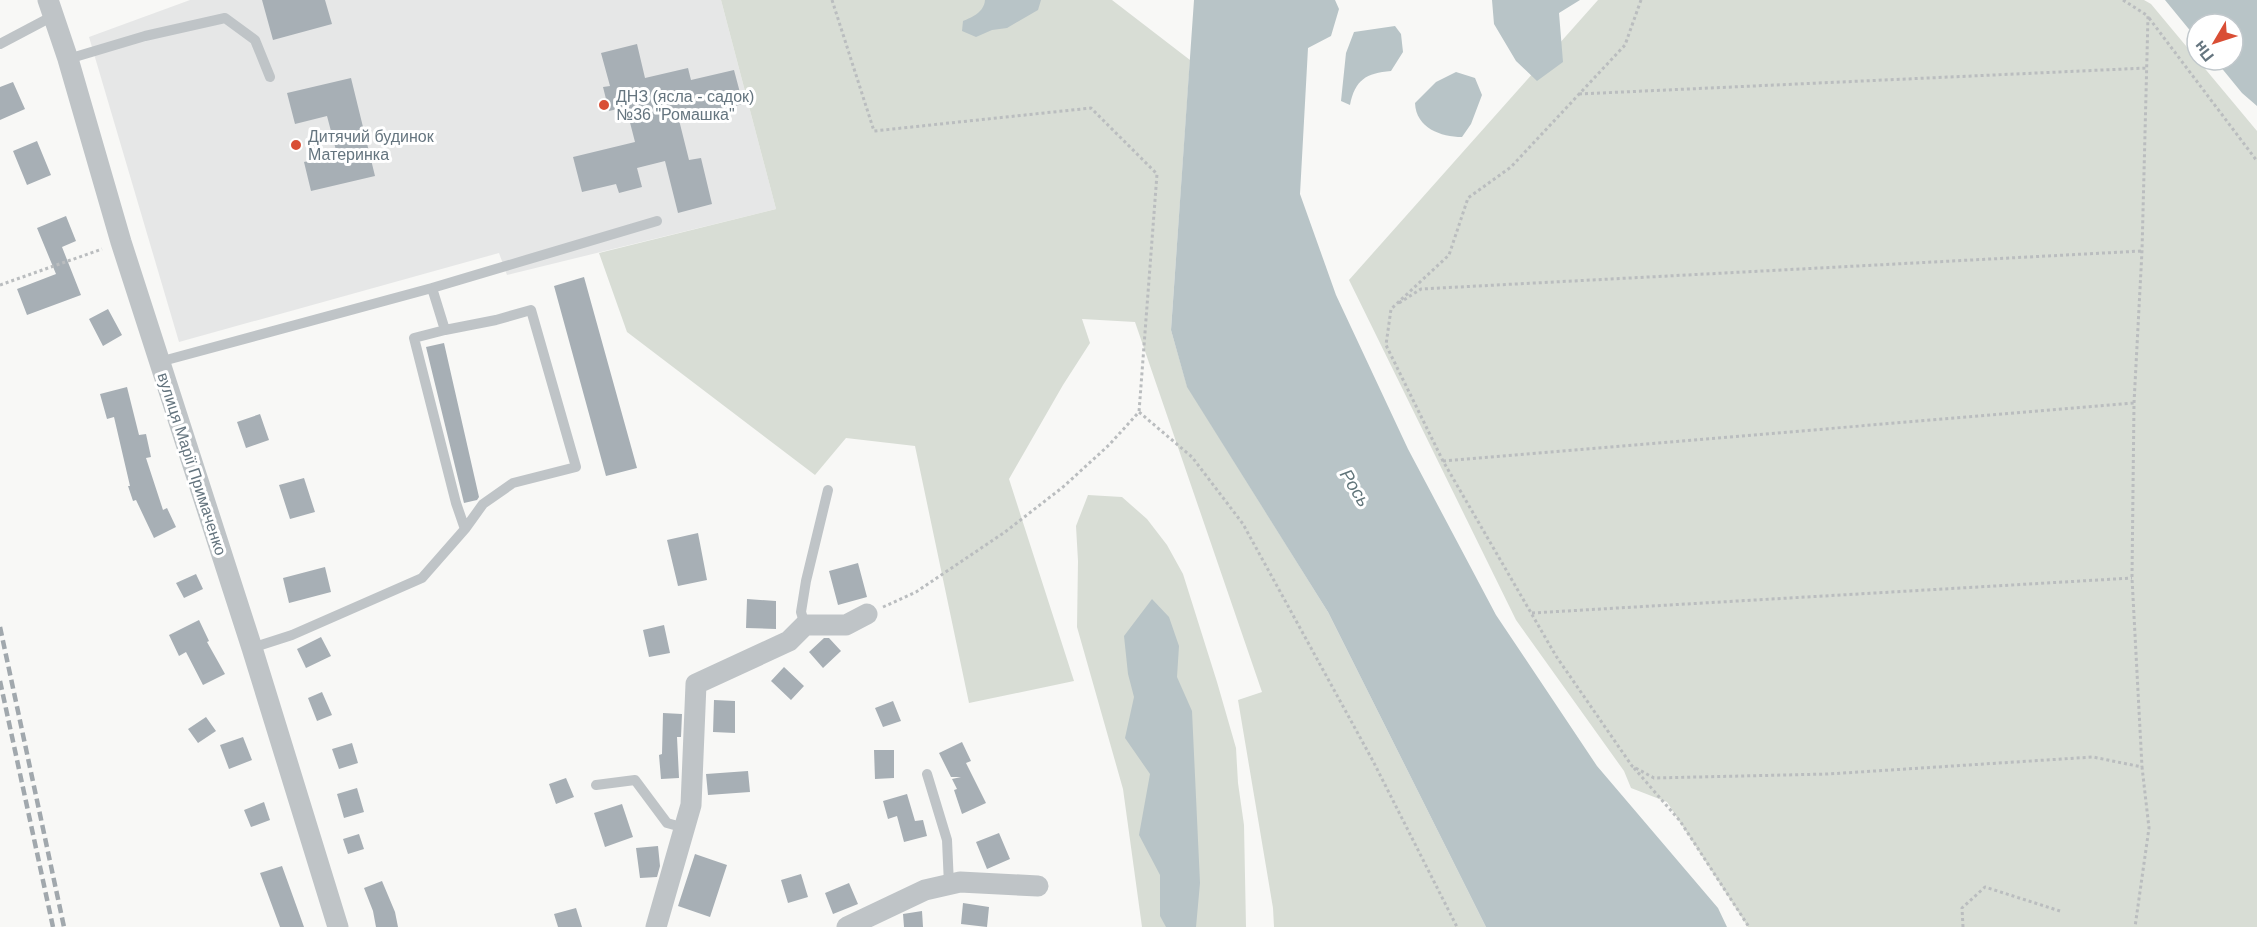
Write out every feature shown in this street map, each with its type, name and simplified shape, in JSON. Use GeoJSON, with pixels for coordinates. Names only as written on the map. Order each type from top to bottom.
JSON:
{"type":"FeatureCollection","features":[{"type":"Feature","properties":{"kind":"street","name":"вулиця Марії Примаченко"},"geometry":{"type":"LineString","coordinates":[[50,8],[68,59],[121,242],[252,648],[338,927]]}},
{"type":"Feature","properties":{"kind":"street"},"geometry":{"type":"LineString","coordinates":[[656,927],[691,805],[696,684],[789,641],[805,625],[846,625],[867,614]]}},
{"type":"Feature","properties":{"kind":"street"},"geometry":{"type":"LineString","coordinates":[[847,927],[925,890],[960,882],[1038,886]]}},
{"type":"Feature","properties":{"kind":"lane"},"geometry":{"type":"LineString","coordinates":[[0,44],[50,8]]}},
{"type":"Feature","properties":{"kind":"lane"},"geometry":{"type":"LineString","coordinates":[[68,59],[146,36],[225,18],[255,40],[270,77]]}},
{"type":"Feature","properties":{"kind":"lane"},"geometry":{"type":"LineString","coordinates":[[159,362],[432,288],[657,221]]}},
{"type":"Feature","properties":{"kind":"lane"},"geometry":{"type":"LineString","coordinates":[[432,288],[445,330]]}},
{"type":"Feature","properties":{"kind":"lane"},"geometry":{"type":"LineString","coordinates":[[252,648],[292,635],[422,578],[465,529],[483,504],[513,483],[576,467],[531,310],[414,338],[465,529]]}},
{"type":"Feature","properties":{"kind":"lane"},"geometry":{"type":"LineString","coordinates":[[805,625],[801,612],[806,580],[828,490]]}},
{"type":"Feature","properties":{"kind":"lane"},"geometry":{"type":"LineString","coordinates":[[927,774],[946,840],[949,885]]}},
{"type":"Feature","properties":{"kind":"lane"},"geometry":{"type":"LineString","coordinates":[[596,785],[635,780],[667,823],[685,828]]}},
{"type":"Feature","properties":{"kind":"path"},"geometry":{"type":"LineString","coordinates":[[832,0],[873,131],[1091,108],[1157,174],[1139,412],[1063,487],[1005,532],[916,592],[867,614]]}},
{"type":"Feature","properties":{"kind":"path"},"geometry":{"type":"LineString","coordinates":[[1641,0],[1625,45],[1511,167],[1468,198],[1449,255],[1391,309],[1386,345],[1443,461],[1556,656],[1632,766],[1680,821],[1749,927]]}},
{"type":"Feature","properties":{"kind":"path"},"geometry":{"type":"LineString","coordinates":[[2124,0],[2148,16],[2257,160]]}},
{"type":"Feature","properties":{"kind":"path"},"geometry":{"type":"LineString","coordinates":[[2135,927],[2149,828],[2142,767],[2132,578],[2134,403],[2142,251],[2148,16]]}},
{"type":"Feature","properties":{"kind":"path"},"geometry":{"type":"LineString","coordinates":[[1579,94],[2146,68]]}},
{"type":"Feature","properties":{"kind":"path"},"geometry":{"type":"LineString","coordinates":[[0,285],[121,242]]}},
{"type":"Feature","properties":{"kind":"path"},"geometry":{"type":"LineString","coordinates":[[1391,309],[1421,289],[2142,251]]}},
{"type":"Feature","properties":{"kind":"path"},"geometry":{"type":"LineString","coordinates":[[1443,461],[2134,403]]}},
{"type":"Feature","properties":{"kind":"path"},"geometry":{"type":"LineString","coordinates":[[1139,412],[1192,457],[1243,524],[1373,761],[1457,927]]}},
{"type":"Feature","properties":{"kind":"path"},"geometry":{"type":"LineString","coordinates":[[1532,613],[2132,578]]}},
{"type":"Feature","properties":{"kind":"path"},"geometry":{"type":"LineString","coordinates":[[1632,766],[1654,778],[1828,774],[2093,757],[2142,767]]}},
{"type":"Feature","properties":{"kind":"path"},"geometry":{"type":"LineString","coordinates":[[1963,927],[1962,908],[1985,887],[2060,911]]}},
{"type":"Feature","properties":{"kind":"shaded area"},"geometry":{"type":"Polygon","coordinates":[[[190,0],[721,0],[776,209],[507,275],[499,253],[179,342],[89,37],[190,0]]]}},
{"type":"Feature","properties":{"kind":"shaded area"},"geometry":{"type":"Polygon","coordinates":[[[721,0],[1112,0],[1190,60],[1171,330],[1187,386],[1328,612],[1486,927],[1274,927],[1273,908],[1238,700],[1262,692],[1135,322],[1082,319],[1090,343],[1009,479],[1074,681],[969,703],[915,446],[846,438],[815,475],[627,332],[599,253],[776,209],[721,0]]]}},
{"type":"Feature","properties":{"kind":"shaded area"},"geometry":{"type":"Polygon","coordinates":[[[1598,0],[2144,0],[2151,4],[2185,45],[2185,72],[2208,72],[2257,131],[2257,927],[1748,927],[1667,802],[1631,788],[1624,771],[1516,620],[1349,280],[1598,0]]]}},
{"type":"Feature","properties":{"kind":"shaded area"},"geometry":{"type":"Polygon","coordinates":[[[1088,495],[1122,497],[1147,519],[1167,545],[1183,574],[1236,748],[1244,825],[1246,927],[1142,927],[1123,789],[1077,627],[1076,526],[1088,495]]]}},
{"type":"Feature","properties":{"kind":"water"},"geometry":{"type":"Polygon","coordinates":[[[985,0],[1041,0],[1038,10],[1007,28],[992,30],[976,37],[962,31],[963,21],[980,11],[985,0]]]}},
{"type":"Feature","properties":{"kind":"water","name":"Рось"},"geometry":{"type":"Polygon","coordinates":[[[1194,0],[1335,0],[1339,9],[1331,36],[1308,48],[1300,194],[1336,295],[1408,449],[1496,615],[1597,766],[1718,908],[1727,927],[1486,927],[1328,612],[1187,387],[1171,330],[1194,0]]]}},
{"type":"Feature","properties":{"kind":"water"},"geometry":{"type":"Polygon","coordinates":[[[1492,0],[1580,0],[1559,13],[1563,62],[1537,81],[1516,61],[1494,24],[1492,0]]]}},
{"type":"Feature","properties":{"kind":"water"},"geometry":{"type":"Polygon","coordinates":[[[2165,0],[2257,0],[2257,106],[2242,93],[2225,72],[2245,72],[2245,12],[2185,12],[2185,24],[2165,0]]]}},
{"type":"Feature","properties":{"kind":"water"},"geometry":{"type":"Polygon","coordinates":[[[1395,26],[1401,34],[1403,52],[1391,71],[1363,79],[1355,89],[1350,105],[1341,101],[1346,53],[1354,32],[1395,26]]]}},
{"type":"Feature","properties":{"kind":"water"},"geometry":{"type":"Polygon","coordinates":[[[1456,72],[1475,78],[1482,95],[1471,124],[1462,137],[1438,133],[1425,125],[1416,112],[1415,103],[1436,82],[1456,72]]]}},
{"type":"Feature","properties":{"kind":"water"},"geometry":{"type":"Polygon","coordinates":[[[1152,599],[1169,617],[1179,646],[1177,677],[1192,711],[1200,883],[1196,927],[1166,927],[1160,916],[1160,875],[1139,835],[1150,774],[1125,738],[1134,697],[1128,674],[1124,636],[1152,599]]]}},
{"type":"Feature","properties":{"kind":"building"},"geometry":{"type":"Polygon","coordinates":[[[262,0],[325,0],[332,24],[273,40],[262,0]]]}},
{"type":"Feature","properties":{"kind":"building"},"geometry":{"type":"Polygon","coordinates":[[[637,44],[645,78],[688,68],[691,80],[734,70],[743,104],[679,120],[689,160],[701,158],[712,204],[678,213],[665,161],[637,168],[642,187],[619,193],[616,184],[582,192],[573,157],[635,142],[626,107],[609,111],[603,87],[610,86],[601,53],[637,44]]]}},
{"type":"Feature","properties":{"kind":"building"},"geometry":{"type":"Polygon","coordinates":[[[351,78],[375,176],[311,191],[304,162],[337,154],[327,116],[295,124],[287,93],[351,78]]]}},
{"type":"Feature","properties":{"kind":"building"},"geometry":{"type":"Polygon","coordinates":[[[13,82],[25,109],[0,120],[0,87],[13,82]]]}},
{"type":"Feature","properties":{"kind":"building"},"geometry":{"type":"Polygon","coordinates":[[[37,141],[51,175],[27,185],[13,151],[37,141]]]}},
{"type":"Feature","properties":{"kind":"building"},"geometry":{"type":"Polygon","coordinates":[[[66,216],[76,241],[62,247],[81,295],[27,315],[17,289],[56,274],[37,228],[66,216]]]}},
{"type":"Feature","properties":{"kind":"building"},"geometry":{"type":"Polygon","coordinates":[[[584,277],[637,468],[606,476],[554,286],[584,277]]]}},
{"type":"Feature","properties":{"kind":"building"},"geometry":{"type":"Polygon","coordinates":[[[108,309],[122,335],[103,346],[89,319],[108,309]]]}},
{"type":"Feature","properties":{"kind":"building"},"geometry":{"type":"Polygon","coordinates":[[[444,343],[479,497],[477,500],[464,503],[426,347],[444,343]]]}},
{"type":"Feature","properties":{"kind":"building"},"geometry":{"type":"Polygon","coordinates":[[[127,387],[139,435],[146,434],[151,457],[146,458],[163,510],[167,508],[176,527],[154,538],[136,500],[133,501],[114,417],[107,419],[100,394],[127,387]]]}},
{"type":"Feature","properties":{"kind":"building"},"geometry":{"type":"Polygon","coordinates":[[[260,414],[269,440],[246,448],[237,422],[260,414]]]}},
{"type":"Feature","properties":{"kind":"building"},"geometry":{"type":"Polygon","coordinates":[[[304,478],[315,512],[290,519],[279,485],[304,478]]]}},
{"type":"Feature","properties":{"kind":"building"},"geometry":{"type":"Polygon","coordinates":[[[698,533],[707,580],[678,586],[667,540],[698,533]]]}},
{"type":"Feature","properties":{"kind":"building"},"geometry":{"type":"Polygon","coordinates":[[[858,563],[867,597],[838,605],[829,571],[858,563]]]}},
{"type":"Feature","properties":{"kind":"building"},"geometry":{"type":"Polygon","coordinates":[[[325,567],[331,592],[289,603],[283,578],[325,567]]]}},
{"type":"Feature","properties":{"kind":"building"},"geometry":{"type":"Polygon","coordinates":[[[196,574],[203,589],[184,598],[176,583],[196,574]]]}},
{"type":"Feature","properties":{"kind":"building"},"geometry":{"type":"Polygon","coordinates":[[[747,599],[776,601],[776,629],[746,628],[747,599]]]}},
{"type":"Feature","properties":{"kind":"building"},"geometry":{"type":"Polygon","coordinates":[[[199,620],[209,641],[207,642],[225,674],[203,685],[186,652],[179,656],[169,635],[199,620]]]}},
{"type":"Feature","properties":{"kind":"building"},"geometry":{"type":"Polygon","coordinates":[[[664,625],[670,653],[649,657],[643,630],[664,625]]]}},
{"type":"Feature","properties":{"kind":"building"},"geometry":{"type":"Polygon","coordinates":[[[321,637],[331,656],[306,668],[297,649],[321,637]]]}},
{"type":"Feature","properties":{"kind":"building"},"geometry":{"type":"Polygon","coordinates":[[[824,638],[829,638],[841,651],[823,668],[809,652],[824,638]]]}},
{"type":"Feature","properties":{"kind":"building"},"geometry":{"type":"Polygon","coordinates":[[[784,667],[804,686],[791,700],[771,681],[784,667]]]}},
{"type":"Feature","properties":{"kind":"building"},"geometry":{"type":"Polygon","coordinates":[[[322,692],[332,715],[317,721],[308,698],[322,692]]]}},
{"type":"Feature","properties":{"kind":"building"},"geometry":{"type":"Polygon","coordinates":[[[714,700],[735,701],[735,733],[713,732],[714,700]]]}},
{"type":"Feature","properties":{"kind":"building"},"geometry":{"type":"Polygon","coordinates":[[[893,701],[901,721],[883,727],[875,708],[893,701]]]}},
{"type":"Feature","properties":{"kind":"building"},"geometry":{"type":"Polygon","coordinates":[[[663,713],[682,714],[681,737],[677,737],[679,778],[661,779],[659,755],[662,754],[663,713]]]}},
{"type":"Feature","properties":{"kind":"building"},"geometry":{"type":"Polygon","coordinates":[[[206,717],[216,731],[198,743],[188,729],[206,717]]]}},
{"type":"Feature","properties":{"kind":"building"},"geometry":{"type":"Polygon","coordinates":[[[243,737],[252,760],[229,769],[220,745],[243,737]]]}},
{"type":"Feature","properties":{"kind":"building"},"geometry":{"type":"Polygon","coordinates":[[[962,742],[971,761],[966,763],[986,803],[962,814],[954,790],[957,789],[952,779],[961,777],[951,777],[939,753],[962,742]]]}},
{"type":"Feature","properties":{"kind":"building"},"geometry":{"type":"Polygon","coordinates":[[[352,743],[358,763],[339,769],[332,749],[352,743]]]}},
{"type":"Feature","properties":{"kind":"building"},"geometry":{"type":"Polygon","coordinates":[[[874,750],[894,750],[894,778],[875,779],[874,750]]]}},
{"type":"Feature","properties":{"kind":"building"},"geometry":{"type":"Polygon","coordinates":[[[748,771],[750,792],[708,795],[706,774],[748,771]]]}},
{"type":"Feature","properties":{"kind":"building"},"geometry":{"type":"Polygon","coordinates":[[[566,778],[574,797],[556,804],[549,784],[566,778]]]}},
{"type":"Feature","properties":{"kind":"building"},"geometry":{"type":"Polygon","coordinates":[[[357,788],[364,812],[344,818],[337,794],[357,788]]]}},
{"type":"Feature","properties":{"kind":"building"},"geometry":{"type":"Polygon","coordinates":[[[907,794],[915,821],[923,820],[927,836],[904,842],[897,816],[888,819],[883,801],[907,794]]]}},
{"type":"Feature","properties":{"kind":"building"},"geometry":{"type":"Polygon","coordinates":[[[264,802],[270,820],[251,827],[244,810],[264,802]]]}},
{"type":"Feature","properties":{"kind":"building"},"geometry":{"type":"Polygon","coordinates":[[[622,804],[633,837],[605,847],[594,813],[622,804]]]}},
{"type":"Feature","properties":{"kind":"building"},"geometry":{"type":"Polygon","coordinates":[[[999,833],[1010,859],[987,869],[976,842],[999,833]]]}},
{"type":"Feature","properties":{"kind":"building"},"geometry":{"type":"Polygon","coordinates":[[[359,834],[364,849],[348,854],[343,839],[359,834]]]}},
{"type":"Feature","properties":{"kind":"building"},"geometry":{"type":"Polygon","coordinates":[[[658,846],[660,866],[657,877],[640,878],[636,848],[658,846]]]}},
{"type":"Feature","properties":{"kind":"building"},"geometry":{"type":"Polygon","coordinates":[[[695,854],[727,865],[710,917],[678,906],[695,854]]]}},
{"type":"Feature","properties":{"kind":"building"},"geometry":{"type":"Polygon","coordinates":[[[282,866],[304,927],[280,927],[260,873],[282,866]]]}},
{"type":"Feature","properties":{"kind":"building"},"geometry":{"type":"Polygon","coordinates":[[[801,874],[808,897],[788,903],[781,880],[801,874]]]}},
{"type":"Feature","properties":{"kind":"building"},"geometry":{"type":"Polygon","coordinates":[[[382,881],[395,912],[398,927],[376,927],[373,911],[364,888],[382,881]]]}},
{"type":"Feature","properties":{"kind":"building"},"geometry":{"type":"Polygon","coordinates":[[[849,883],[858,904],[833,914],[825,893],[849,883]]]}},
{"type":"Feature","properties":{"kind":"building"},"geometry":{"type":"Polygon","coordinates":[[[963,903],[989,907],[987,927],[961,924],[963,903]]]}},
{"type":"Feature","properties":{"kind":"building"},"geometry":{"type":"Polygon","coordinates":[[[576,908],[582,927],[558,927],[554,914],[576,908]]]}},
{"type":"Feature","properties":{"kind":"building"},"geometry":{"type":"Polygon","coordinates":[[[922,911],[923,927],[904,927],[903,914],[922,911]]]}},
{"type":"Feature","properties":{"kind":"railway"},"geometry":{"type":"LineString","coordinates":[[0,627],[64,927]]}},
{"type":"Feature","properties":{"kind":"railway"},"geometry":{"type":"LineString","coordinates":[[0,681],[53,927]]}},
{"type":"Feature","properties":{"kind":"place","name":"ДНЗ (ясла - садок) №36 \"Ромашка\""},"geometry":{"type":"Point","coordinates":[604,105]}},
{"type":"Feature","properties":{"kind":"place","name":"Дитячий будинок Материнка"},"geometry":{"type":"Point","coordinates":[296,145]}}]}
